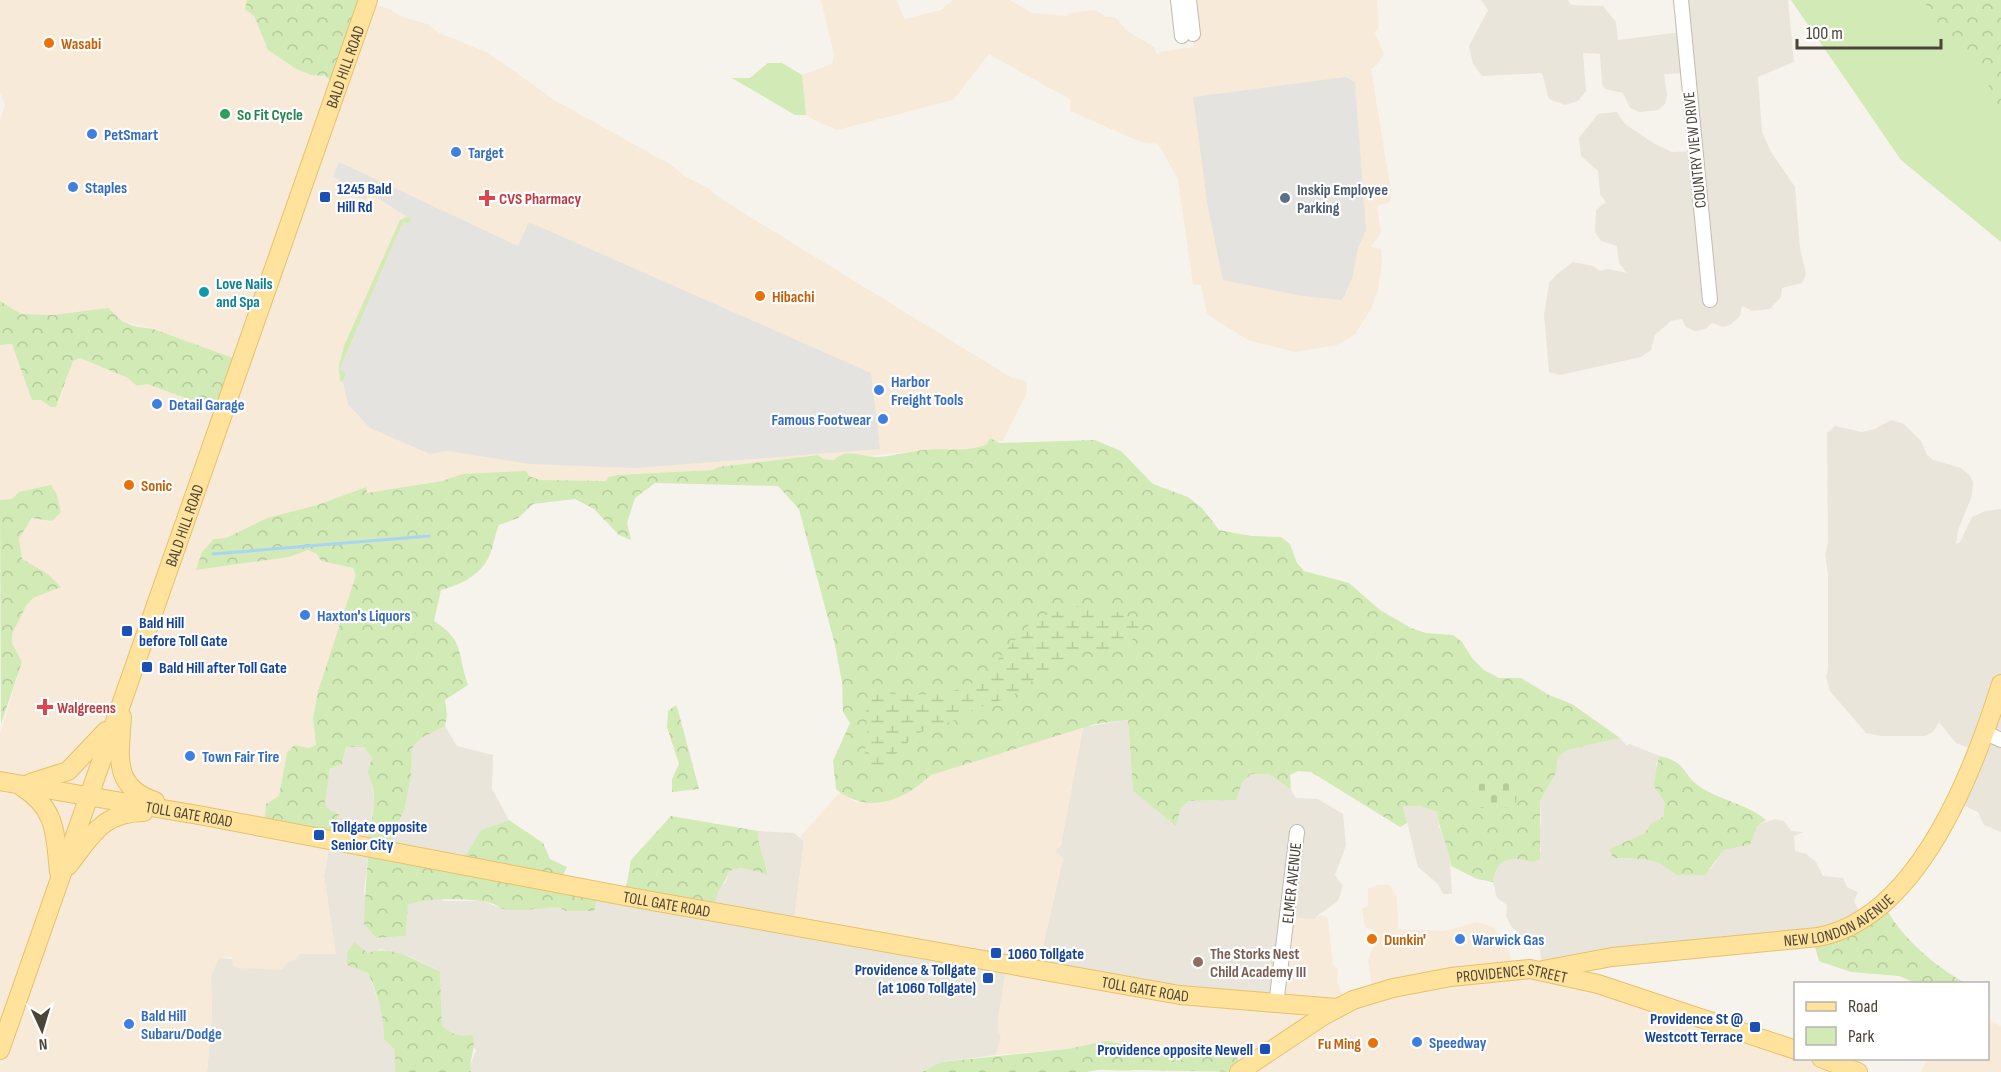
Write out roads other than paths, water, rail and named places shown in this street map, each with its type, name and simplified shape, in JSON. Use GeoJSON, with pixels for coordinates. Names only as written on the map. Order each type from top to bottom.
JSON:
{"type":"FeatureCollection","features":[{"type":"Feature","properties":{"kind":"main road","name":"BALD HILL ROAD"},"geometry":{"type":"LineString","coordinates":[[0,1050],[368,0]]}},
{"type":"Feature","properties":{"kind":"main road","name":"NEW LONDON AVENUE"},"geometry":{"type":"LineString","coordinates":[[1543,970],[1612,957],[1818,937],[1848,928],[1887,899],[1928,850],[1993,736],[2001,684]]}},
{"type":"Feature","properties":{"kind":"main road"},"geometry":{"type":"LineString","coordinates":[[122,699],[120,762],[125,782],[149,800],[184,813]]}},
{"type":"Feature","properties":{"kind":"main road"},"geometry":{"type":"LineString","coordinates":[[18,784],[50,778],[68,771],[95,746],[115,720]]}},
{"type":"Feature","properties":{"kind":"main road","name":"TOLL GATE ROAD"},"geometry":{"type":"LineString","coordinates":[[0,781],[88,795],[624,896],[1171,993],[1276,1005],[1337,1008]]}},
{"type":"Feature","properties":{"kind":"main road"},"geometry":{"type":"LineString","coordinates":[[18,784],[31,793],[49,813],[54,829],[59,877]]}},
{"type":"Feature","properties":{"kind":"main road"},"geometry":{"type":"LineString","coordinates":[[59,877],[101,825],[111,818],[130,813],[184,813]]}},
{"type":"Feature","properties":{"kind":"main road","name":"PROVIDENCE STREET"},"geometry":{"type":"LineString","coordinates":[[1239,1072],[1260,1066],[1337,1008],[1393,988],[1501,970],[1543,970],[1598,984],[1794,1049]]}},
{"type":"Feature","properties":{"kind":"main road"},"geometry":{"type":"LineString","coordinates":[[1824,1060],[1858,1072]]}},
{"type":"Feature","properties":{"kind":"street"},"geometry":{"type":"LineString","coordinates":[[1178,0],[1187,35],[1190,0]]}},
{"type":"Feature","properties":{"kind":"street","name":"COUNTRY VIEW DRIVE"},"geometry":{"type":"LineString","coordinates":[[1681,0],[1710,300]]}},
{"type":"Feature","properties":{"kind":"street","name":"ELMER AVENUE"},"geometry":{"type":"LineString","coordinates":[[1276,1005],[1296,832]]}},
{"type":"Feature","properties":{"kind":"waterway"},"geometry":{"type":"LineString","coordinates":[[213,554],[429,536]]}},
{"type":"Feature","properties":{"kind":"place","name":"Wasabi"},"geometry":{"type":"Point","coordinates":[49,43]}},
{"type":"Feature","properties":{"kind":"place","name":"So Fit Cycle"},"geometry":{"type":"Point","coordinates":[225,114]}},
{"type":"Feature","properties":{"kind":"place","name":"PetSmart"},"geometry":{"type":"Point","coordinates":[92,134]}},
{"type":"Feature","properties":{"kind":"place","name":"Target"},"geometry":{"type":"Point","coordinates":[456,152]}},
{"type":"Feature","properties":{"kind":"place","name":"Staples"},"geometry":{"type":"Point","coordinates":[73,187]}},
{"type":"Feature","properties":{"kind":"place","name":"1245 Bald Hill Rd"},"geometry":{"type":"Point","coordinates":[325,197]}},
{"type":"Feature","properties":{"kind":"place","name":"CVS Pharmacy"},"geometry":{"type":"Point","coordinates":[487,198]}},
{"type":"Feature","properties":{"kind":"place","name":"Inskip Employee Parking"},"geometry":{"type":"Point","coordinates":[1285,198]}},
{"type":"Feature","properties":{"kind":"place","name":"Love Nails and Spa"},"geometry":{"type":"Point","coordinates":[204,292]}},
{"type":"Feature","properties":{"kind":"place","name":"Hibachi"},"geometry":{"type":"Point","coordinates":[760,296]}},
{"type":"Feature","properties":{"kind":"place","name":"Harbor Freight Tools"},"geometry":{"type":"Point","coordinates":[879,390]}},
{"type":"Feature","properties":{"kind":"place","name":"Detail Garage"},"geometry":{"type":"Point","coordinates":[157,404]}},
{"type":"Feature","properties":{"kind":"place","name":"Famous Footwear"},"geometry":{"type":"Point","coordinates":[883,419]}},
{"type":"Feature","properties":{"kind":"place","name":"Sonic"},"geometry":{"type":"Point","coordinates":[129,485]}},
{"type":"Feature","properties":{"kind":"place","name":"Haxton's Liquors"},"geometry":{"type":"Point","coordinates":[305,615]}},
{"type":"Feature","properties":{"kind":"place","name":"Bald Hill before Toll Gate"},"geometry":{"type":"Point","coordinates":[127,631]}},
{"type":"Feature","properties":{"kind":"place","name":"Bald Hill after Toll Gate"},"geometry":{"type":"Point","coordinates":[147,667]}},
{"type":"Feature","properties":{"kind":"place","name":"Walgreens"},"geometry":{"type":"Point","coordinates":[45,707]}},
{"type":"Feature","properties":{"kind":"place","name":"Town Fair Tire"},"geometry":{"type":"Point","coordinates":[190,756]}},
{"type":"Feature","properties":{"kind":"place","name":"Tollgate opposite Senior City"},"geometry":{"type":"Point","coordinates":[319,835]}},
{"type":"Feature","properties":{"kind":"place","name":"Dunkin'"},"geometry":{"type":"Point","coordinates":[1372,939]}},
{"type":"Feature","properties":{"kind":"place","name":"Warwick Gas"},"geometry":{"type":"Point","coordinates":[1460,939]}},
{"type":"Feature","properties":{"kind":"place","name":"1060 Tollgate"},"geometry":{"type":"Point","coordinates":[996,953]}},
{"type":"Feature","properties":{"kind":"place","name":"The Storks Nest Child Academy III"},"geometry":{"type":"Point","coordinates":[1198,962]}},
{"type":"Feature","properties":{"kind":"place","name":"Providence & Tollgate (at 1060 Tollgate)"},"geometry":{"type":"Point","coordinates":[988,978]}},
{"type":"Feature","properties":{"kind":"place","name":"Bald Hill Subaru/Dodge"},"geometry":{"type":"Point","coordinates":[129,1024]}},
{"type":"Feature","properties":{"kind":"place","name":"Providence St @ Westcott Terrace"},"geometry":{"type":"Point","coordinates":[1755,1027]}},
{"type":"Feature","properties":{"kind":"place","name":"Speedway"},"geometry":{"type":"Point","coordinates":[1417,1042]}},
{"type":"Feature","properties":{"kind":"place","name":"Fu Ming"},"geometry":{"type":"Point","coordinates":[1373,1043]}},
{"type":"Feature","properties":{"kind":"place","name":"Providence opposite Newell"},"geometry":{"type":"Point","coordinates":[1265,1049]}}]}
